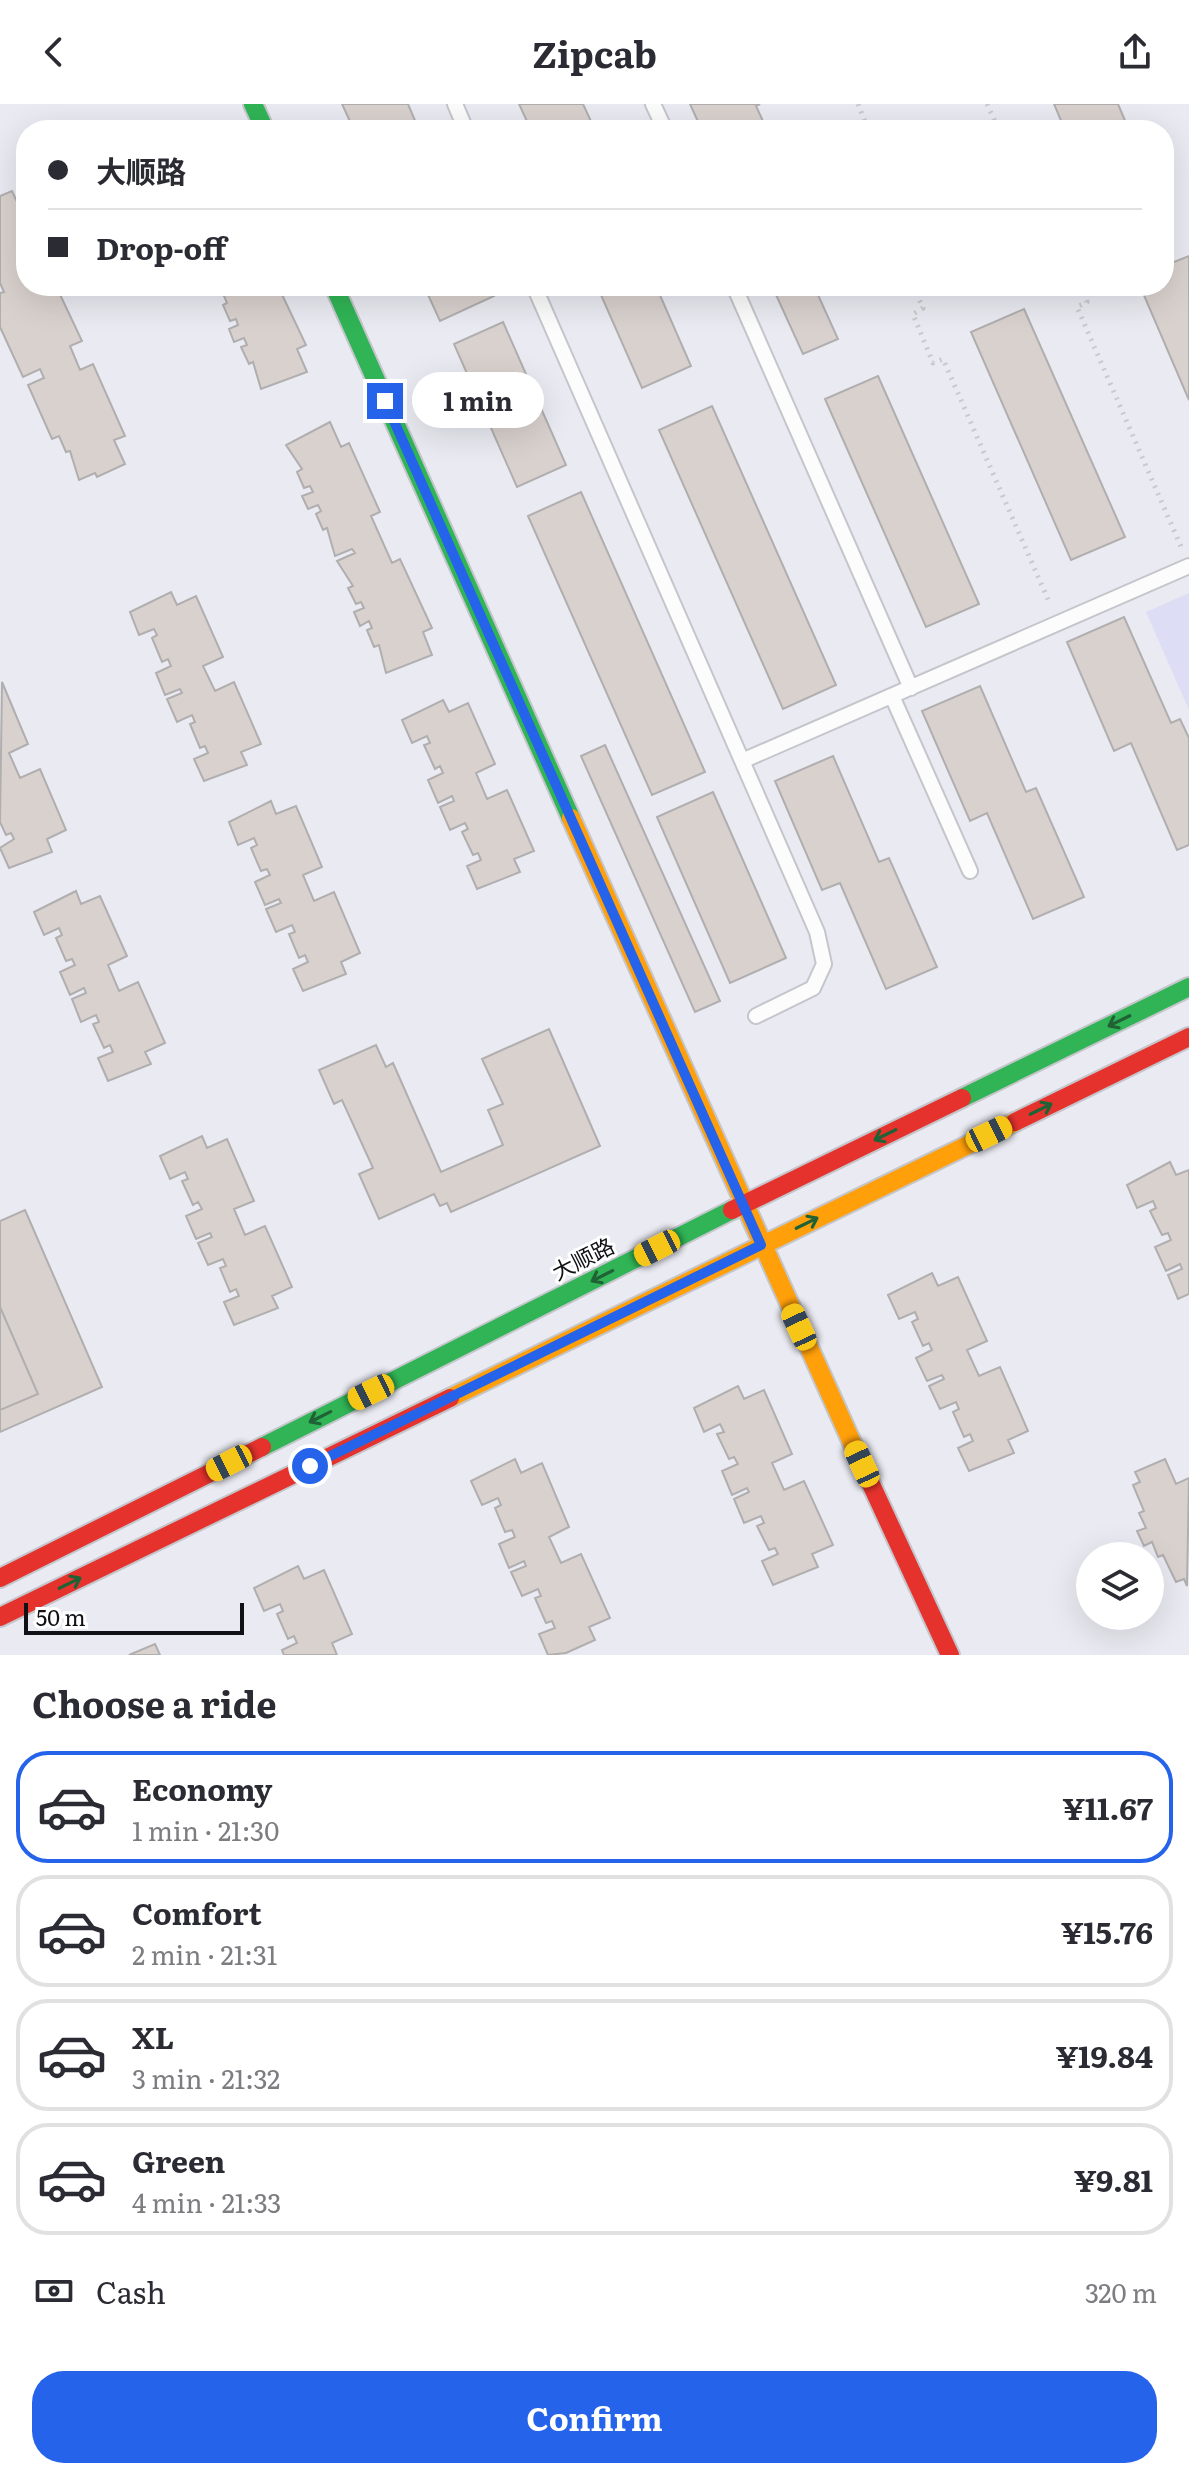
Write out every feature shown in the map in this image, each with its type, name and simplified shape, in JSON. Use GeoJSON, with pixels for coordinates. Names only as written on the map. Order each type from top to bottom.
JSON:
{"type":"FeatureCollection","features":[{"type":"Feature","properties":{"kind":"street"},"geometry":{"type":"LineString","coordinates":[[338,296],[743,1205],[950,1655]]}},
{"type":"Feature","properties":{"kind":"street","name":"大顺路"},"geometry":{"type":"LineString","coordinates":[[0,1578],[743,1205],[1189,987]]}},
{"type":"Feature","properties":{"kind":"street"},"geometry":{"type":"LineString","coordinates":[[0,1617],[1189,1037]]}},
{"type":"Feature","properties":{"kind":"lane"},"geometry":{"type":"LineString","coordinates":[[538,296],[817,932],[824,964],[813,988],[756,1016]]}},
{"type":"Feature","properties":{"kind":"lane"},"geometry":{"type":"LineString","coordinates":[[738,296],[911,688]]}},
{"type":"Feature","properties":{"kind":"lane"},"geometry":{"type":"LineString","coordinates":[[742,761],[1189,566]]}},
{"type":"Feature","properties":{"kind":"lane"},"geometry":{"type":"LineString","coordinates":[[892,696],[970,871]]}},
{"type":"Feature","properties":{"kind":"path"},"geometry":{"type":"LineString","coordinates":[[918,296],[923,308],[913,314],[933,363],[943,359],[1058,623]]}},
{"type":"Feature","properties":{"kind":"path"},"geometry":{"type":"LineString","coordinates":[[1084,296],[1087,302],[1077,307],[1183,550]]}},
{"type":"Feature","properties":{"kind":"shaded area"},"geometry":{"type":"Polygon","coordinates":[[[1189,593],[1189,710],[1146,612],[1189,593]]]}},
{"type":"Feature","properties":{"kind":"building"},"geometry":{"type":"Polygon","coordinates":[[[342,104],[408,104],[415,120],[349,120],[342,104]]]}},
{"type":"Feature","properties":{"kind":"building"},"geometry":{"type":"Polygon","coordinates":[[[519,104],[583,104],[590,120],[526,120],[519,104]]]}},
{"type":"Feature","properties":{"kind":"building"},"geometry":{"type":"Polygon","coordinates":[[[690,104],[760,104],[756,106],[762,120],[697,120],[690,104]]]}},
{"type":"Feature","properties":{"kind":"building"},"geometry":{"type":"Polygon","coordinates":[[[1054,104],[1118,104],[1125,120],[1061,120],[1054,104]]]}},
{"type":"Feature","properties":{"kind":"building"},"geometry":{"type":"Polygon","coordinates":[[[12,191],[16,200],[16,296],[61,296],[82,341],[70,346],[80,370],[93,364],[125,436],[114,440],[125,464],[97,477],[95,473],[79,480],[70,451],[66,452],[59,436],[52,439],[28,385],[44,378],[40,369],[23,377],[0,327],[0,293],[4,292],[0,283],[0,196],[12,191]]]}},
{"type":"Feature","properties":{"kind":"building"},"geometry":{"type":"Polygon","coordinates":[[[1189,256],[1189,400],[1144,296],[1174,296],[1174,262],[1189,256]]]}},
{"type":"Feature","properties":{"kind":"building"},"geometry":{"type":"Polygon","coordinates":[[[224,296],[283,296],[306,345],[297,349],[307,372],[261,389],[253,362],[249,364],[241,347],[247,345],[244,338],[234,342],[229,329],[238,325],[236,319],[230,321],[223,305],[227,303],[224,296]]]}},
{"type":"Feature","properties":{"kind":"building"},"geometry":{"type":"Polygon","coordinates":[[[429,296],[494,296],[440,321],[429,296]]]}},
{"type":"Feature","properties":{"kind":"building"},"geometry":{"type":"Polygon","coordinates":[[[601,296],[660,296],[691,366],[642,388],[601,296]]]}},
{"type":"Feature","properties":{"kind":"building"},"geometry":{"type":"Polygon","coordinates":[[[777,296],[819,296],[838,339],[803,354],[777,296]]]}},
{"type":"Feature","properties":{"kind":"building"},"geometry":{"type":"Polygon","coordinates":[[[1024,309],[1125,537],[1071,560],[971,332],[1024,309]]]}},
{"type":"Feature","properties":{"kind":"building"},"geometry":{"type":"Polygon","coordinates":[[[503,322],[566,465],[517,487],[454,344],[503,322]]]}},
{"type":"Feature","properties":{"kind":"building"},"geometry":{"type":"Polygon","coordinates":[[[878,376],[979,604],[926,627],[825,399],[878,376]]]}},
{"type":"Feature","properties":{"kind":"building"},"geometry":{"type":"Polygon","coordinates":[[[712,406],[836,685],[783,709],[659,430],[712,406]]]}},
{"type":"Feature","properties":{"kind":"building"},"geometry":{"type":"Polygon","coordinates":[[[330,422],[341,447],[349,443],[380,512],[371,516],[392,563],[400,559],[432,628],[423,632],[432,655],[386,673],[379,645],[374,647],[367,630],[372,628],[369,621],[360,626],[354,612],[364,608],[361,602],[356,604],[348,588],[353,586],[337,561],[355,553],[352,549],[335,556],[327,528],[323,530],[316,514],[321,511],[318,505],[308,509],[302,496],[313,492],[310,486],[304,488],[297,472],[302,469],[286,445],[330,422]]]}},
{"type":"Feature","properties":{"kind":"building"},"geometry":{"type":"Polygon","coordinates":[[[581,492],[705,772],[652,795],[528,516],[581,492]]]}},
{"type":"Feature","properties":{"kind":"building"},"geometry":{"type":"Polygon","coordinates":[[[171,592],[177,605],[196,596],[223,657],[203,666],[215,691],[234,682],[261,744],[241,752],[247,765],[204,781],[194,759],[208,753],[205,746],[200,748],[190,724],[195,722],[192,715],[177,722],[167,699],[182,693],[180,689],[165,695],[156,673],[171,666],[168,659],[162,662],[152,638],[157,635],[154,629],[139,635],[130,612],[171,592]]]}},
{"type":"Feature","properties":{"kind":"building"},"geometry":{"type":"Polygon","coordinates":[[[1124,617],[1171,723],[1180,719],[1189,738],[1189,845],[1177,850],[1131,743],[1114,751],[1067,642],[1124,617]]]}},
{"type":"Feature","properties":{"kind":"building"},"geometry":{"type":"Polygon","coordinates":[[[2,682],[28,744],[9,753],[20,778],[40,769],[66,830],[47,839],[52,852],[9,868],[0,848],[14,839],[11,833],[6,835],[0,822],[2,682]]]}},
{"type":"Feature","properties":{"kind":"building"},"geometry":{"type":"Polygon","coordinates":[[[980,686],[1026,792],[1036,788],[1084,897],[1033,919],[987,813],[970,821],[922,711],[980,686]]]}},
{"type":"Feature","properties":{"kind":"building"},"geometry":{"type":"Polygon","coordinates":[[[443,700],[449,712],[468,703],[495,764],[476,773],[487,799],[507,790],[534,851],[514,859],[520,872],[477,889],[467,866],[481,860],[478,853],[473,855],[462,832],[468,829],[465,823],[450,830],[440,807],[454,801],[452,796],[438,803],[428,780],[443,773],[440,766],[435,769],[424,745],[430,743],[427,736],[412,743],[402,720],[443,700]]]}},
{"type":"Feature","properties":{"kind":"building"},"geometry":{"type":"Polygon","coordinates":[[[605,745],[720,1001],[695,1012],[581,756],[605,745]]]}},
{"type":"Feature","properties":{"kind":"building"},"geometry":{"type":"Polygon","coordinates":[[[833,756],[879,862],[889,858],[937,967],[886,989],[840,883],[822,890],[775,781],[833,756]]]}},
{"type":"Feature","properties":{"kind":"building"},"geometry":{"type":"Polygon","coordinates":[[[713,792],[786,958],[730,983],[657,817],[713,792]]]}},
{"type":"Feature","properties":{"kind":"building"},"geometry":{"type":"Polygon","coordinates":[[[271,801],[276,814],[296,806],[322,867],[303,875],[314,901],[334,892],[360,953],[341,962],[346,974],[303,991],[293,969],[308,962],[305,955],[299,958],[289,934],[295,932],[292,925],[276,932],[266,909],[281,903],[279,899],[265,905],[255,882],[270,875],[267,869],[261,871],[251,848],[257,845],[254,838],[238,845],[229,822],[271,801]]]}},
{"type":"Feature","properties":{"kind":"building"},"geometry":{"type":"Polygon","coordinates":[[[76,891],[81,904],[100,896],[127,956],[108,965],[119,991],[138,982],[165,1043],[145,1052],[151,1064],[108,1081],[98,1058],[113,1052],[110,1045],[104,1048],[93,1024],[99,1022],[96,1015],[81,1022],[72,999],[86,993],[84,988],[70,995],[60,972],[75,965],[72,959],[66,961],[56,938],[62,935],[59,928],[44,935],[34,912],[76,891]]]}},
{"type":"Feature","properties":{"kind":"building"},"geometry":{"type":"Polygon","coordinates":[[[549,1029],[600,1146],[451,1212],[447,1203],[440,1206],[434,1194],[379,1219],[359,1174],[373,1168],[342,1100],[334,1104],[319,1070],[376,1045],[386,1067],[393,1063],[441,1172],[503,1145],[488,1110],[503,1104],[482,1059],[549,1029]]]}},
{"type":"Feature","properties":{"kind":"building"},"geometry":{"type":"Polygon","coordinates":[[[202,1136],[207,1148],[227,1139],[254,1201],[234,1209],[245,1235],[265,1226],[292,1287],[272,1296],[278,1308],[234,1325],[224,1302],[239,1296],[236,1289],[230,1292],[220,1268],[226,1266],[223,1259],[208,1265],[198,1243],[212,1237],[210,1233],[196,1239],[186,1216],[202,1209],[198,1202],[193,1205],[182,1181],[188,1179],[185,1172],[170,1179],[160,1156],[202,1136]]]}},
{"type":"Feature","properties":{"kind":"building"},"geometry":{"type":"Polygon","coordinates":[[[1170,1162],[1176,1175],[1189,1170],[1189,1294],[1178,1299],[1168,1275],[1182,1269],[1180,1264],[1166,1271],[1155,1247],[1171,1240],[1168,1233],[1162,1235],[1150,1211],[1156,1208],[1153,1201],[1137,1208],[1127,1185],[1170,1162]]]}},
{"type":"Feature","properties":{"kind":"building"},"geometry":{"type":"Polygon","coordinates":[[[25,1210],[102,1387],[0,1432],[0,1221],[25,1210]]]}},
{"type":"Feature","properties":{"kind":"building"},"geometry":{"type":"Polygon","coordinates":[[[932,1273],[938,1286],[958,1277],[987,1341],[967,1350],[979,1376],[1000,1367],[1028,1431],[1008,1440],[1014,1453],[969,1471],[958,1448],[973,1441],[970,1434],[964,1437],[953,1412],[959,1409],[956,1402],[940,1409],[929,1386],[944,1379],[942,1375],[927,1381],[916,1358],[932,1350],[929,1343],[923,1346],[912,1322],[918,1319],[915,1312],[899,1319],[888,1295],[932,1273]]]}},
{"type":"Feature","properties":{"kind":"building"},"geometry":{"type":"Polygon","coordinates":[[[0,1307],[38,1394],[0,1410],[0,1307]]]}},
{"type":"Feature","properties":{"kind":"building"},"geometry":{"type":"Polygon","coordinates":[[[738,1386],[744,1399],[764,1390],[792,1454],[772,1463],[784,1490],[804,1481],[833,1545],[812,1554],[818,1567],[773,1585],[762,1561],[778,1554],[775,1548],[769,1550],[757,1526],[764,1523],[761,1516],[744,1523],[734,1499],[749,1492],[747,1488],[732,1495],[722,1471],[738,1464],[734,1457],[729,1459],[717,1434],[724,1432],[720,1424],[704,1432],[694,1408],[738,1386]]]}},
{"type":"Feature","properties":{"kind":"building"},"geometry":{"type":"Polygon","coordinates":[[[515,1459],[521,1473],[542,1463],[569,1527],[549,1537],[561,1563],[581,1554],[610,1618],[589,1627],[595,1640],[566,1653],[548,1655],[539,1634],[555,1628],[552,1621],[546,1623],[535,1598],[541,1596],[538,1589],[522,1596],[511,1572],[526,1566],[524,1561],[509,1568],[499,1544],[515,1537],[512,1530],[505,1532],[495,1508],[501,1505],[498,1498],[482,1505],[471,1481],[515,1459]]]}},
{"type":"Feature","properties":{"kind":"building"},"geometry":{"type":"Polygon","coordinates":[[[1165,1459],[1176,1484],[1189,1478],[1187,1586],[1184,1579],[1176,1582],[1164,1557],[1164,1542],[1142,1542],[1137,1531],[1146,1528],[1139,1513],[1144,1511],[1133,1485],[1140,1482],[1135,1472],[1165,1459]]]}},
{"type":"Feature","properties":{"kind":"building"},"geometry":{"type":"Polygon","coordinates":[[[298,1566],[304,1579],[324,1570],[352,1634],[332,1643],[337,1655],[284,1655],[282,1650],[297,1643],[294,1636],[288,1639],[277,1614],[283,1611],[280,1604],[264,1611],[254,1588],[298,1566]]]}},
{"type":"Feature","properties":{"kind":"building"},"geometry":{"type":"Polygon","coordinates":[[[155,1644],[160,1655],[129,1655],[155,1644]]]}},
{"type":"Feature","properties":{"kind":"traffic: fast"},"geometry":{"type":"LineString","coordinates":[[253,104],[260,120]]}},
{"type":"Feature","properties":{"kind":"traffic: fast"},"geometry":{"type":"LineString","coordinates":[[338,296],[571,818]]}},
{"type":"Feature","properties":{"kind":"traffic: fast"},"geometry":{"type":"LineString","coordinates":[[962,1098],[1189,987]]}},
{"type":"Feature","properties":{"kind":"traffic: fast"},"geometry":{"type":"LineString","coordinates":[[262,1447],[732,1210]]}},
{"type":"Feature","properties":{"kind":"traffic: slow"},"geometry":{"type":"LineString","coordinates":[[571,818],[858,1456]]}},
{"type":"Feature","properties":{"kind":"traffic: slow"},"geometry":{"type":"LineString","coordinates":[[450,1398],[1015,1122]]}},
{"type":"Feature","properties":{"kind":"traffic: jam"},"geometry":{"type":"LineString","coordinates":[[1015,1122],[1189,1037]]}},
{"type":"Feature","properties":{"kind":"traffic: jam"},"geometry":{"type":"LineString","coordinates":[[732,1210],[962,1098]]}},
{"type":"Feature","properties":{"kind":"traffic: jam"},"geometry":{"type":"LineString","coordinates":[[0,1617],[450,1398]]}},
{"type":"Feature","properties":{"kind":"traffic: jam"},"geometry":{"type":"LineString","coordinates":[[0,1578],[262,1447]]}},
{"type":"Feature","properties":{"kind":"traffic: jam"},"geometry":{"type":"LineString","coordinates":[[858,1456],[950,1655]]}},
{"type":"Feature","properties":{"kind":"route"},"geometry":{"type":"LineString","coordinates":[[310,1466],[761,1245],[385,401]]}}]}
